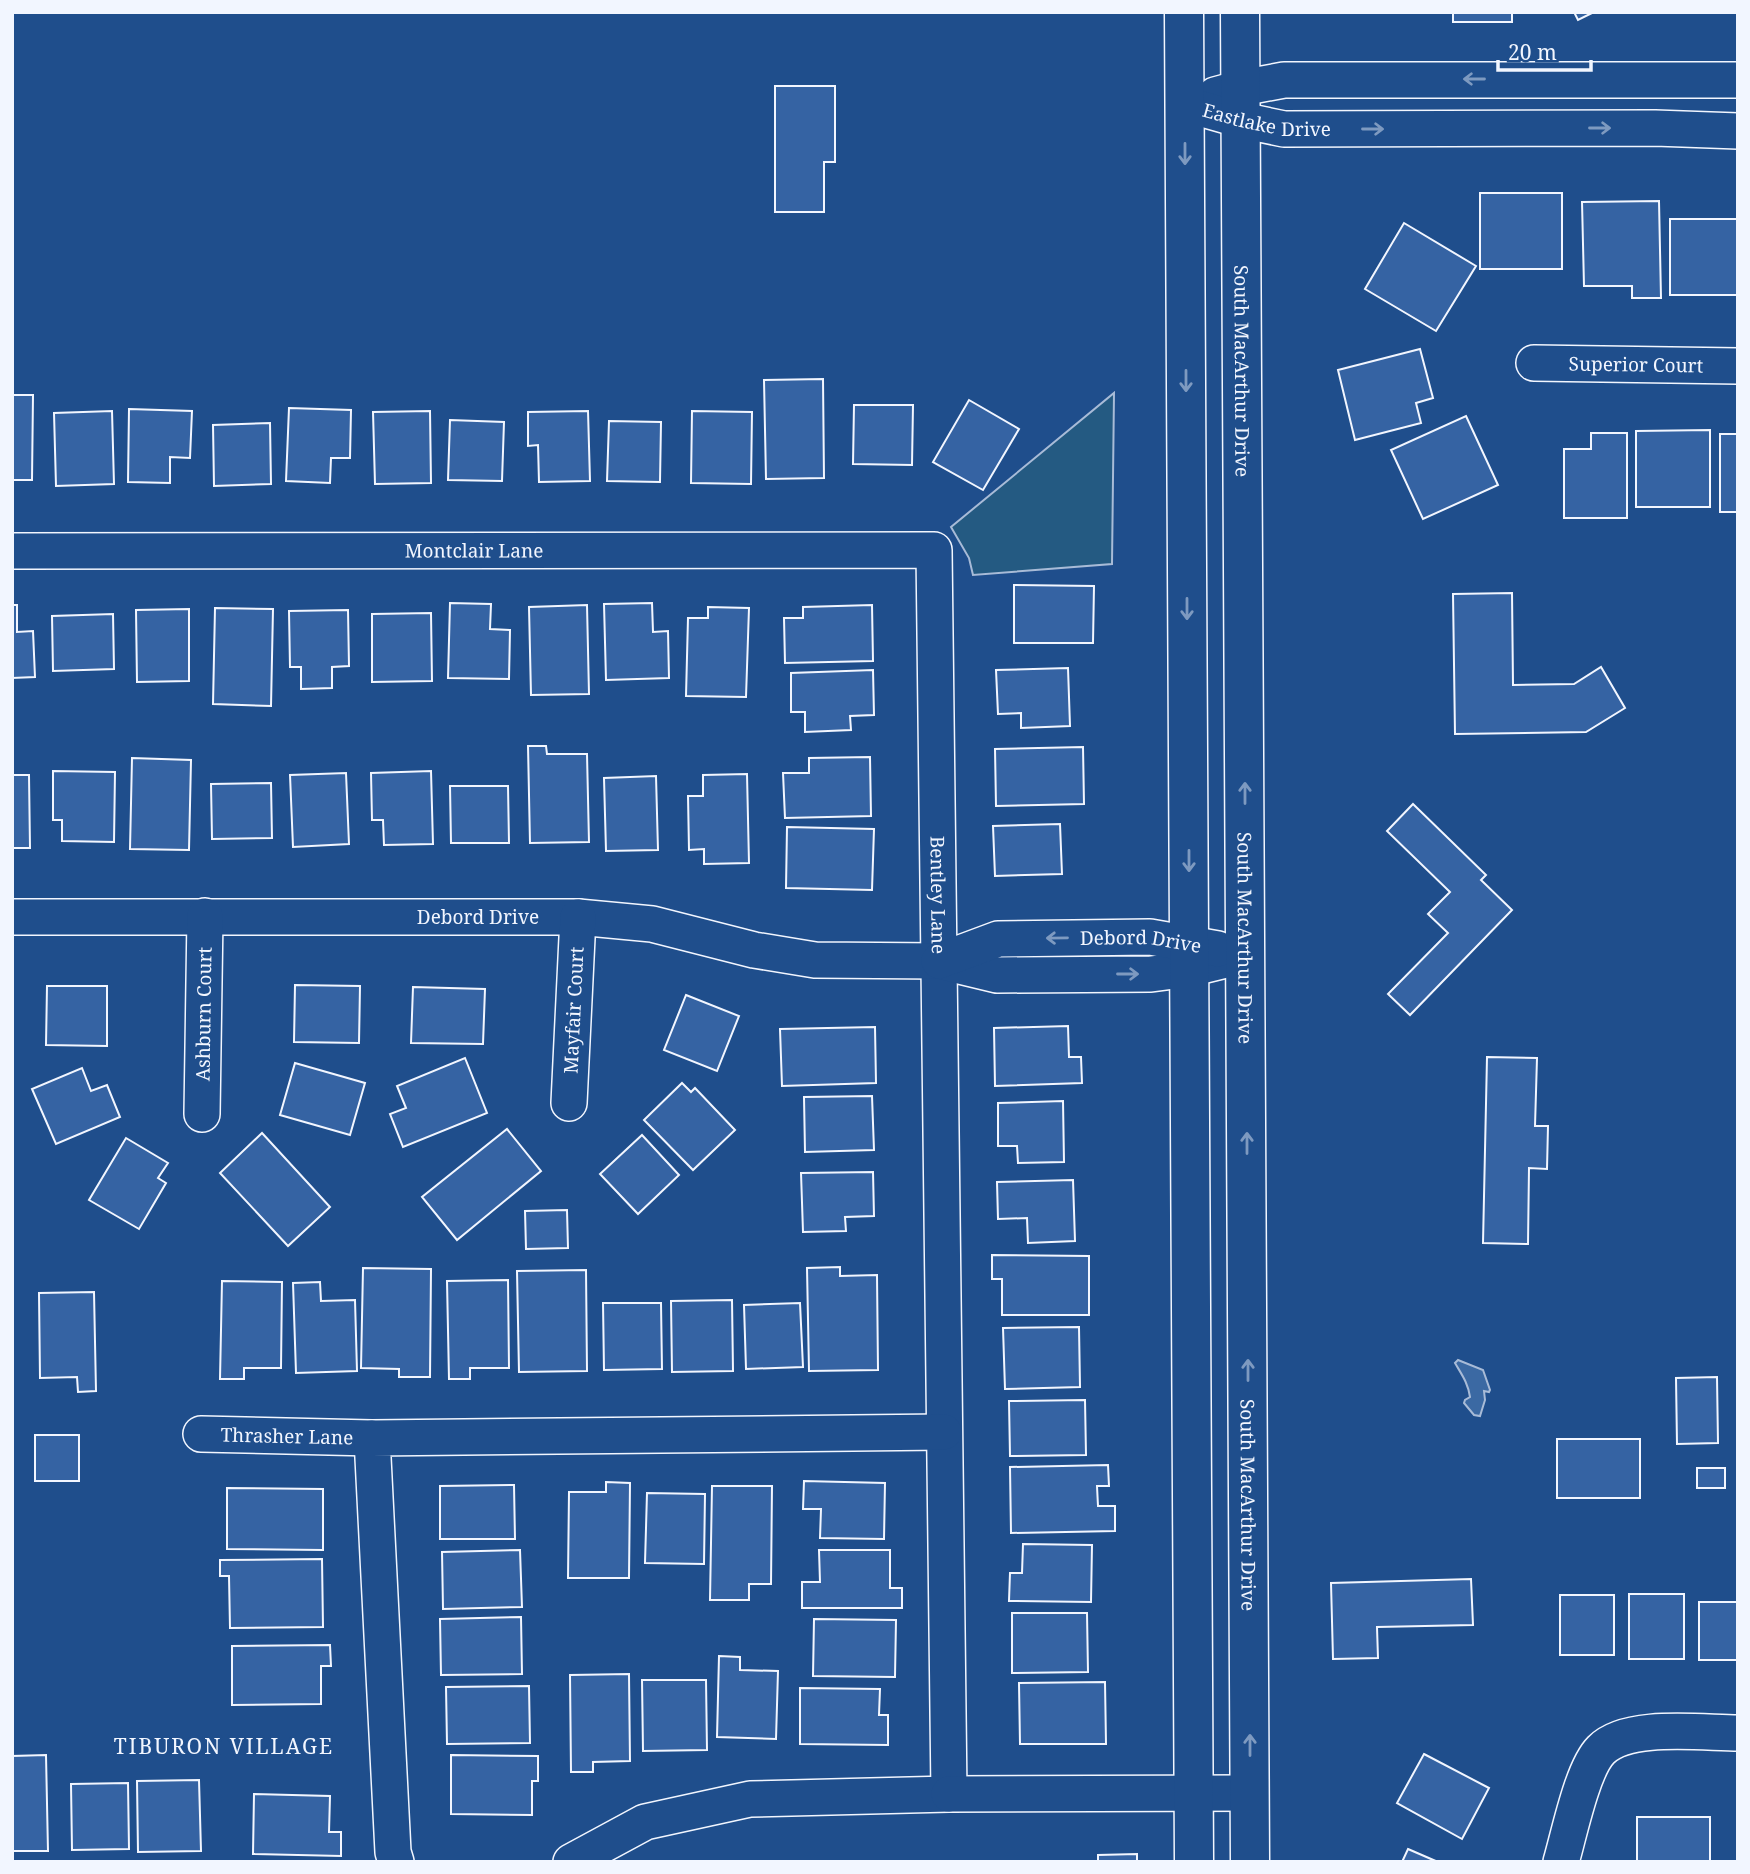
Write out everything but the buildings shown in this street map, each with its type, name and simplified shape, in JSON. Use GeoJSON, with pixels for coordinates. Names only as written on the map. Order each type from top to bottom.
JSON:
{"type":"FeatureCollection","features":[{"type":"Feature","properties":{"kind":"main road"},"geometry":{"type":"LineString","coordinates":[[1185,12],[1195,1862]]}},
{"type":"Feature","properties":{"kind":"main road","name":"South MacArthur Drive"},"geometry":{"type":"LineString","coordinates":[[1241,12],[1251,1862]]}},
{"type":"Feature","properties":{"kind":"street","name":"Eastlake Drive"},"geometry":{"type":"LineString","coordinates":[[1185,104],[1241,104],[1284,80],[1738,80]]}},
{"type":"Feature","properties":{"kind":"street","name":"Eastlake Drive"},"geometry":{"type":"LineString","coordinates":[[1241,104],[1284,129],[1655,128],[1738,131]]}},
{"type":"Feature","properties":{"kind":"street","name":"Superior Court"},"geometry":{"type":"LineString","coordinates":[[1534,363],[1738,366]]}},
{"type":"Feature","properties":{"kind":"street","name":"Montclair Lane"},"geometry":{"type":"LineString","coordinates":[[12,551],[934,550]]}},
{"type":"Feature","properties":{"kind":"street","name":"Bentley Lane"},"geometry":{"type":"LineString","coordinates":[[934,550],[949,1794]]}},
{"type":"Feature","properties":{"kind":"street","name":"Ashburn Court"},"geometry":{"type":"LineString","coordinates":[[202,1114],[205,916]]}},
{"type":"Feature","properties":{"kind":"street","name":"Debord Drive"},"geometry":{"type":"LineString","coordinates":[[12,917],[578,917],[652,924],[754,950],[815,960],[939,961],[999,939],[1150,937],[1189,956],[1246,955]]}},
{"type":"Feature","properties":{"kind":"street","name":"Mayfair Court"},"geometry":{"type":"LineString","coordinates":[[569,1102],[578,917]]}},
{"type":"Feature","properties":{"kind":"street","name":"Thrasher Lane"},"geometry":{"type":"LineString","coordinates":[[201,1434],[373,1438],[944,1432]]}},
{"type":"Feature","properties":{"kind":"street"},"geometry":{"type":"LineString","coordinates":[[373,1438],[393,1852],[396,1862]]}},
{"type":"Feature","properties":{"kind":"street"},"geometry":{"type":"LineString","coordinates":[[1561,1862],[1586,1777],[1600,1750],[1615,1741],[1641,1733],[1738,1733]]}},
{"type":"Feature","properties":{"kind":"street"},"geometry":{"type":"LineString","coordinates":[[571,1862],[645,1822],[750,1799],[949,1794],[1250,1793]]}},
{"type":"Feature","properties":{"kind":"shaded area"},"geometry":{"type":"Polygon","coordinates":[[[1114,393],[1112,564],[973,575],[969,558],[951,527],[1114,393]]]}},
{"type":"Feature","properties":{"kind":"shaded area"},"geometry":{"type":"Polygon","coordinates":[[[1458,1360],[1483,1370],[1490,1390],[1484,1391],[1485,1400],[1480,1416],[1474,1415],[1464,1403],[1470,1397],[1455,1363],[1458,1360]]]}},
{"type":"Feature","properties":{"kind":"district","name":"TIBURON VILLAGE"},"geometry":{"type":"Point","coordinates":[224,1747]}}]}
